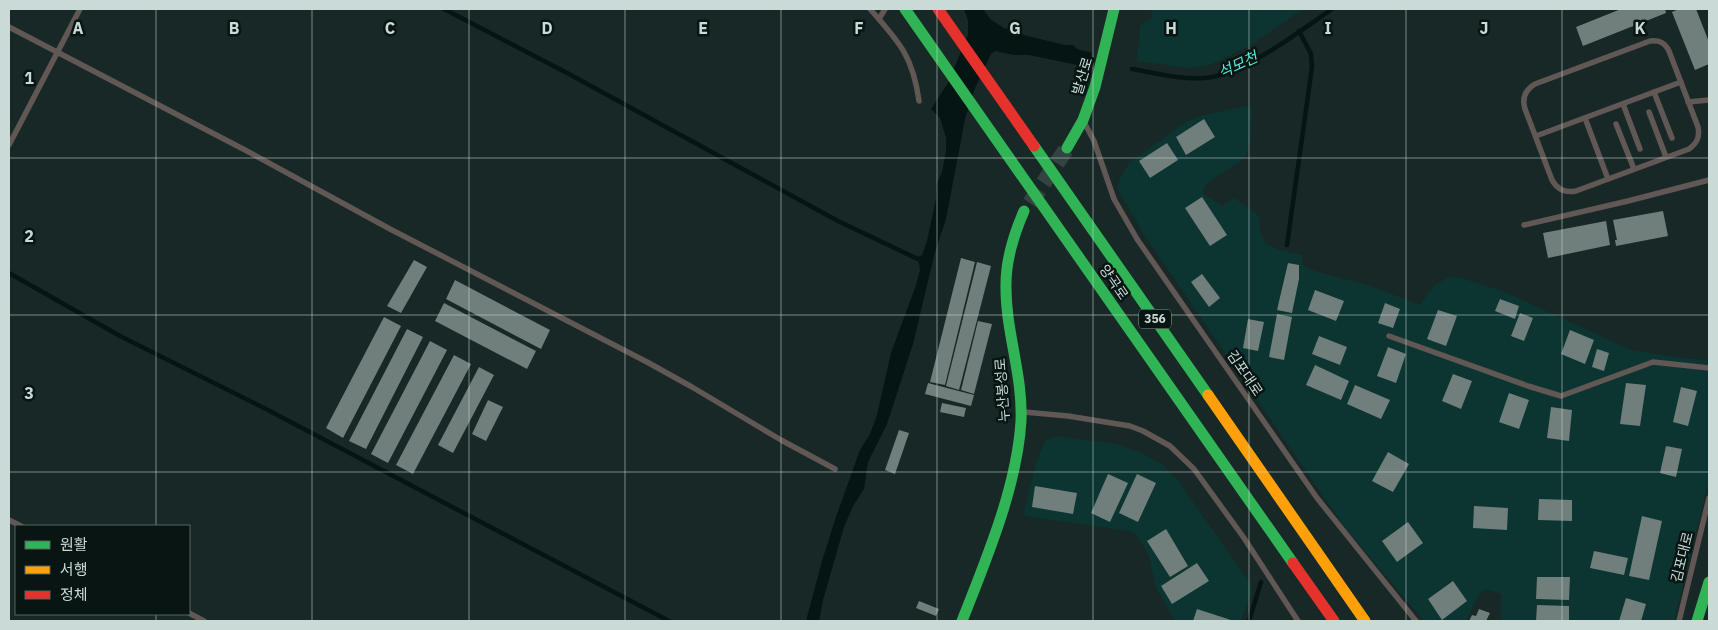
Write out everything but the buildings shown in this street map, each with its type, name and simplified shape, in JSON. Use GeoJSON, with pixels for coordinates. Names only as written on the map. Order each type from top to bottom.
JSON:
{"type":"FeatureCollection","features":[{"type":"Feature","properties":{"kind":"main road","name":"양곡로"},"geometry":{"type":"LineString","coordinates":[[906,9],[1334,621]]}},
{"type":"Feature","properties":{"kind":"main road","name":"양곡로"},"geometry":{"type":"LineString","coordinates":[[938,9],[1365,621]]}},
{"type":"Feature","properties":{"kind":"main road","name":"발산로"},"geometry":{"type":"LineString","coordinates":[[1067,148],[1083,120],[1095,87],[1114,9]]}},
{"type":"Feature","properties":{"kind":"main road","name":"누산봉성로"},"geometry":{"type":"LineString","coordinates":[[962,621],[989,552],[1003,508],[1019,441],[1022,412],[1020,384],[1008,308],[1006,280],[1012,243],[1024,211]]}},
{"type":"Feature","properties":{"kind":"main road"},"geometry":{"type":"LineString","coordinates":[[1250,502],[1323,621]]}},
{"type":"Feature","properties":{"kind":"main road"},"geometry":{"type":"LineString","coordinates":[[1298,523],[1375,621]]}},
{"type":"Feature","properties":{"kind":"main road"},"geometry":{"type":"LineString","coordinates":[[1697,621],[1709,582]]}},
{"type":"Feature","properties":{"kind":"lane"},"geometry":{"type":"LineString","coordinates":[[9,145],[80,9]]}},
{"type":"Feature","properties":{"kind":"lane"},"geometry":{"type":"LineString","coordinates":[[870,9],[904,50],[912,66],[919,102]]}},
{"type":"Feature","properties":{"kind":"lane"},"geometry":{"type":"LineString","coordinates":[[879,19],[885,9]]}},
{"type":"Feature","properties":{"kind":"lane"},"geometry":{"type":"LineString","coordinates":[[9,27],[245,150],[390,230],[655,366],[781,440],[835,469]]}},
{"type":"Feature","properties":{"kind":"lane"},"geometry":{"type":"LineString","coordinates":[[1654,40],[1667,46],[1681,82],[1699,134],[1698,140],[1689,149],[1576,191],[1570,192],[1559,189],[1552,180],[1525,109],[1524,100],[1527,90],[1535,84],[1654,40]]}},
{"type":"Feature","properties":{"kind":"lane"},"geometry":{"type":"LineString","coordinates":[[1536,136],[1681,82]]}},
{"type":"Feature","properties":{"kind":"lane"},"geometry":{"type":"LineString","coordinates":[[1654,92],[1672,138]]}},
{"type":"Feature","properties":{"kind":"lane"},"geometry":{"type":"LineString","coordinates":[[1688,102],[1709,100]]}},
{"type":"Feature","properties":{"kind":"lane"},"geometry":{"type":"LineString","coordinates":[[1623,104],[1640,149]]}},
{"type":"Feature","properties":{"kind":"lane"},"geometry":{"type":"LineString","coordinates":[[1650,112],[1666,157]]}},
{"type":"Feature","properties":{"kind":"lane"},"geometry":{"type":"LineString","coordinates":[[1585,118],[1608,179]]}},
{"type":"Feature","properties":{"kind":"lane","name":"김포대로"},"geometry":{"type":"LineString","coordinates":[[1083,120],[1094,141],[1114,199],[1137,239],[1317,498],[1416,621]]}},
{"type":"Feature","properties":{"kind":"lane"},"geometry":{"type":"LineString","coordinates":[[1616,124],[1634,170]]}},
{"type":"Feature","properties":{"kind":"lane"},"geometry":{"type":"LineString","coordinates":[[1524,225],[1709,180]]}},
{"type":"Feature","properties":{"kind":"lane"},"geometry":{"type":"LineString","coordinates":[[1389,336],[1560,396],[1653,362],[1709,368]]}},
{"type":"Feature","properties":{"kind":"lane"},"geometry":{"type":"LineString","coordinates":[[1022,412],[1068,416],[1130,426],[1150,434],[1170,446],[1182,456],[1200,477],[1244,538],[1298,621]]}},
{"type":"Feature","properties":{"kind":"lane","name":"김포대로"},"geometry":{"type":"LineString","coordinates":[[1678,621],[1709,498]]}},
{"type":"Feature","properties":{"kind":"lane"},"geometry":{"type":"LineString","coordinates":[[190,614],[204,621]]}},
{"type":"Feature","properties":{"kind":"shaded area"},"geometry":{"type":"Polygon","coordinates":[[[964,9],[983,9],[991,20],[1004,28],[1027,36],[1065,45],[1073,45],[1077,49],[1092,53],[1087,67],[1029,55],[1014,55],[995,51],[991,54],[975,88],[965,119],[946,219],[935,252],[913,344],[887,424],[868,462],[864,489],[853,506],[844,527],[823,600],[819,621],[806,621],[836,517],[860,450],[870,434],[877,415],[891,353],[920,270],[918,257],[922,255],[927,241],[936,199],[937,183],[942,172],[946,151],[946,138],[940,118],[931,109],[948,83],[968,35],[968,21],[964,9]]]}},
{"type":"Feature","properties":{"kind":"shaded area"},"geometry":{"type":"Polygon","coordinates":[[[1151,9],[1303,9],[1248,47],[1210,65],[1188,68],[1137,61],[1140,26],[1152,17],[1151,9]]]}},
{"type":"Feature","properties":{"kind":"shaded area"},"geometry":{"type":"Polygon","coordinates":[[[1245,106],[1252,108],[1248,151],[1244,159],[1204,187],[1203,193],[1220,205],[1236,199],[1259,216],[1260,231],[1266,244],[1280,250],[1302,255],[1302,263],[1305,267],[1371,286],[1420,305],[1435,285],[1447,278],[1462,278],[1505,292],[1631,350],[1709,360],[1709,480],[1674,621],[1501,621],[1501,594],[1485,589],[1479,595],[1466,621],[1424,621],[1345,528],[1143,233],[1117,188],[1121,176],[1129,163],[1184,123],[1200,116],[1245,106]]]}},
{"type":"Feature","properties":{"kind":"shaded area"},"geometry":{"type":"Polygon","coordinates":[[[1057,436],[1116,444],[1142,453],[1162,464],[1179,482],[1251,583],[1252,591],[1241,621],[1175,621],[1156,588],[1149,555],[1134,532],[1025,516],[1024,512],[1036,463],[1045,441],[1057,436]]]}},
{"type":"Feature","properties":{"kind":"waterway"},"geometry":{"type":"LineString","coordinates":[[444,9],[569,74],[838,221],[922,261]]}},
{"type":"Feature","properties":{"kind":"waterway","name":"석모천"},"geometry":{"type":"LineString","coordinates":[[1132,69],[1186,78],[1205,78],[1220,75],[1271,51],[1332,9]]}},
{"type":"Feature","properties":{"kind":"waterway"},"geometry":{"type":"LineString","coordinates":[[1287,245],[1312,67],[1311,54],[1299,31]]}},
{"type":"Feature","properties":{"kind":"waterway"},"geometry":{"type":"LineString","coordinates":[[9,273],[120,336],[266,409],[669,621]]}},
{"type":"Feature","properties":{"kind":"waterway"},"geometry":{"type":"LineString","coordinates":[[1249,621],[1261,582]]}},
{"type":"Feature","properties":{"kind":"tunnel"},"geometry":{"type":"LineString","coordinates":[[1030,203],[1067,148]]}},
{"type":"Feature","properties":{"kind":"traffic: fast"},"geometry":{"type":"LineString","coordinates":[[905,9],[1293,563]]}},
{"type":"Feature","properties":{"kind":"traffic: fast"},"geometry":{"type":"LineString","coordinates":[[1067,148],[1083,120],[1095,87],[1114,9]]}},
{"type":"Feature","properties":{"kind":"traffic: fast"},"geometry":{"type":"LineString","coordinates":[[1034,146],[1208,395]]}},
{"type":"Feature","properties":{"kind":"traffic: fast"},"geometry":{"type":"LineString","coordinates":[[962,621],[999,523],[1007,497],[1018,446],[1021,404],[1008,318],[1006,284],[1007,265],[1011,247],[1024,211]]}},
{"type":"Feature","properties":{"kind":"traffic: fast"},"geometry":{"type":"LineString","coordinates":[[1697,621],[1709,582]]}},
{"type":"Feature","properties":{"kind":"traffic: slow"},"geometry":{"type":"LineString","coordinates":[[1208,395],[1365,621]]}},
{"type":"Feature","properties":{"kind":"traffic: jam"},"geometry":{"type":"LineString","coordinates":[[938,9],[1034,146]]}},
{"type":"Feature","properties":{"kind":"traffic: jam"},"geometry":{"type":"LineString","coordinates":[[1293,563],[1334,621]]}}]}
